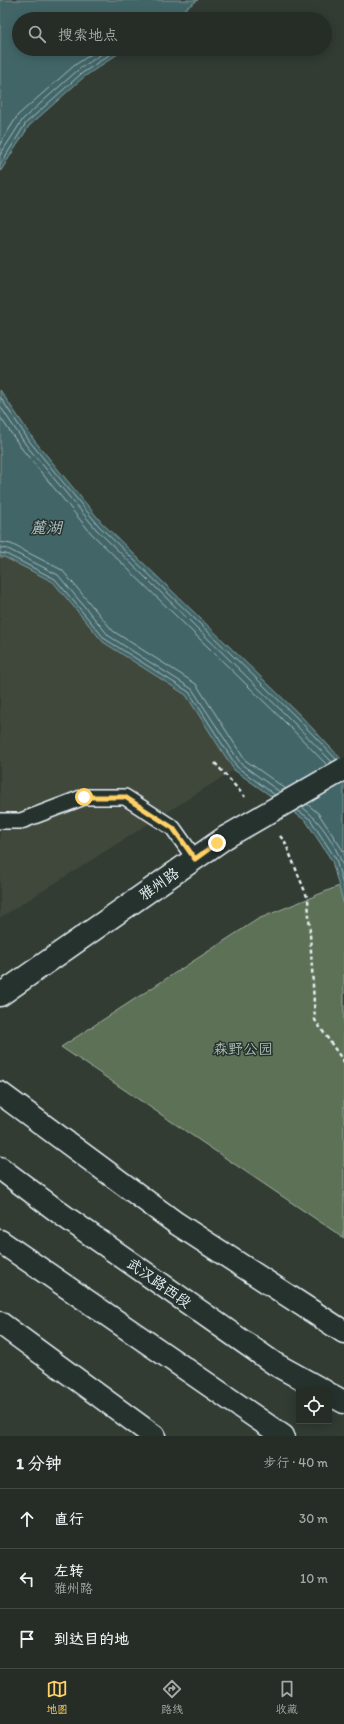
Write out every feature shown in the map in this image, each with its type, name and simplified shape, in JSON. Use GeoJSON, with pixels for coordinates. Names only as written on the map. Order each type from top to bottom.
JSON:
{"type":"FeatureCollection","features":[{"type":"Feature","properties":{"kind":"main road","name":"雅州路"},"geometry":{"type":"LineString","coordinates":[[0,995],[226,837],[344,769]]}},
{"type":"Feature","properties":{"kind":"main road"},"geometry":{"type":"LineString","coordinates":[[0,1094],[176,1222],[344,1332]]}},
{"type":"Feature","properties":{"kind":"main road","name":"武汉路西段"},"geometry":{"type":"LineString","coordinates":[[0,1168],[64,1216],[275,1364],[319,1388]]}},
{"type":"Feature","properties":{"kind":"main road"},"geometry":{"type":"LineString","coordinates":[[0,1241],[283,1436]]}},
{"type":"Feature","properties":{"kind":"main road"},"geometry":{"type":"LineString","coordinates":[[0,1323],[154,1436]]}},
{"type":"Feature","properties":{"kind":"main road"},"geometry":{"type":"LineString","coordinates":[[332,1396],[344,1402]]}},
{"type":"Feature","properties":{"kind":"lane"},"geometry":{"type":"LineString","coordinates":[[0,821],[21,820],[84,797],[125,797],[173,828],[195,859]]}},
{"type":"Feature","properties":{"kind":"path"},"geometry":{"type":"LineString","coordinates":[[215,763],[250,803]]}},
{"type":"Feature","properties":{"kind":"path"},"geometry":{"type":"LineString","coordinates":[[275,831],[285,842],[308,899],[315,1020],[344,1062]]}},
{"type":"Feature","properties":{"kind":"shaded area"},"geometry":{"type":"Polygon","coordinates":[[[0,557],[4,557],[53,582],[103,642],[186,695],[234,770],[0,918],[0,557]]]}},
{"type":"Feature","properties":{"kind":"green space","name":"森野公园"},"geometry":{"type":"Polygon","coordinates":[[[344,884],[344,1238],[61,1047],[258,919],[344,884]]]}},
{"type":"Feature","properties":{"kind":"water"},"geometry":{"type":"Polygon","coordinates":[[[0,0],[198,0],[180,12],[12,12],[12,56],[115,56],[84,77],[29,126],[0,172],[0,0]]]}},
{"type":"Feature","properties":{"kind":"water","name":"麓湖"},"geometry":{"type":"Polygon","coordinates":[[[0,390],[34,440],[102,523],[299,714],[344,762],[344,921],[343,902],[332,861],[306,821],[234,770],[186,695],[103,642],[53,582],[4,557],[0,557],[0,390]]]}},
{"type":"Feature","properties":{"kind":"route"},"geometry":{"type":"LineString","coordinates":[[84,797],[125,797],[173,828],[195,859],[217,843]]}}]}
